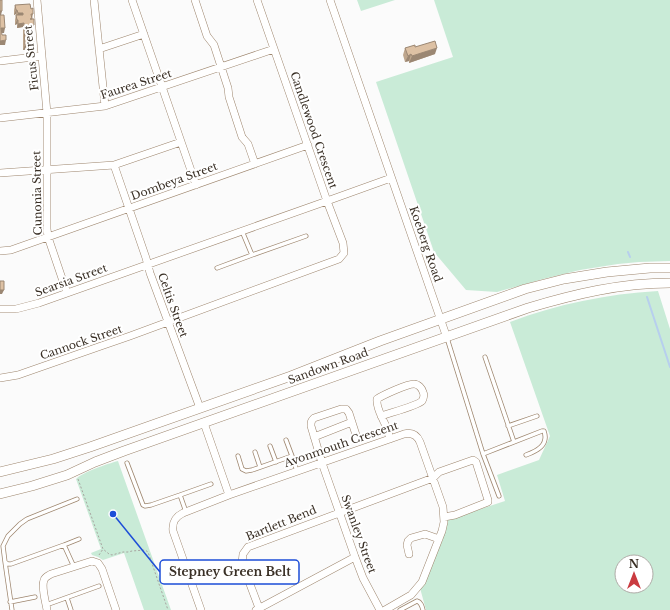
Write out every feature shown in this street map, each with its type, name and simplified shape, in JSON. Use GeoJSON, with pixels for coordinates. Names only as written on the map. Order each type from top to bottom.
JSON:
{"type":"FeatureCollection","features":[{"type":"Feature","properties":{"kind":"main road","name":"Sandown Road"},"geometry":{"type":"LineString","coordinates":[[0,472],[53,459],[96,445],[291,376],[380,341],[525,289],[564,279],[607,272],[650,268],[670,268]]}},
{"type":"Feature","properties":{"kind":"main road","name":"Sandown Road"},"geometry":{"type":"LineString","coordinates":[[0,494],[61,477],[124,451],[204,422],[447,338],[528,308],[582,293],[620,286],[670,283]]}},
{"type":"Feature","properties":{"kind":"street","name":"Ficus Street"},"geometry":{"type":"LineString","coordinates":[[37,0],[47,113]]}},
{"type":"Feature","properties":{"kind":"street"},"geometry":{"type":"LineString","coordinates":[[94,0],[105,106]]}},
{"type":"Feature","properties":{"kind":"street"},"geometry":{"type":"LineString","coordinates":[[132,0],[196,184]]}},
{"type":"Feature","properties":{"kind":"street"},"geometry":{"type":"LineString","coordinates":[[194,0],[207,36],[214,45],[242,137],[248,144],[255,164]]}},
{"type":"Feature","properties":{"kind":"street","name":"Candlewood Crescent"},"geometry":{"type":"LineString","coordinates":[[148,265],[327,201],[257,0]]}},
{"type":"Feature","properties":{"kind":"street","name":"Koeberg Road"},"geometry":{"type":"LineString","coordinates":[[330,0],[447,338]]}},
{"type":"Feature","properties":{"kind":"street"},"geometry":{"type":"LineString","coordinates":[[99,49],[144,34]]}},
{"type":"Feature","properties":{"kind":"street","name":"Faurea Street"},"geometry":{"type":"LineString","coordinates":[[0,118],[105,106],[274,49]]}},
{"type":"Feature","properties":{"kind":"street"},"geometry":{"type":"LineString","coordinates":[[0,60],[42,56]]}},
{"type":"Feature","properties":{"kind":"street","name":"Cunonia Street"},"geometry":{"type":"LineString","coordinates":[[47,113],[48,237],[67,293]]}},
{"type":"Feature","properties":{"kind":"street"},"geometry":{"type":"LineString","coordinates":[[0,173],[114,165],[181,142]]}},
{"type":"Feature","properties":{"kind":"street","name":"Dombeya Street"},"geometry":{"type":"LineString","coordinates":[[0,251],[11,250],[308,145]]}},
{"type":"Feature","properties":{"kind":"street","name":"Celtis Street"},"geometry":{"type":"LineString","coordinates":[[114,165],[150,273],[200,408]]}},
{"type":"Feature","properties":{"kind":"street"},"geometry":{"type":"LineString","coordinates":[[327,201],[392,178]]}},
{"type":"Feature","properties":{"kind":"street","name":"Cannock Street"},"geometry":{"type":"LineString","coordinates":[[0,378],[18,375],[168,323],[338,259],[344,253],[343,243],[327,201]]}},
{"type":"Feature","properties":{"kind":"street","name":"Searsia Street"},"geometry":{"type":"LineString","coordinates":[[0,309],[25,308],[39,304],[148,265]]}},
{"type":"Feature","properties":{"kind":"street"},"geometry":{"type":"LineString","coordinates":[[381,416],[422,401],[423,391],[420,386],[412,384],[393,391],[379,398],[377,401],[376,404],[390,439]]}},
{"type":"Feature","properties":{"kind":"street","name":"Swanley Street"},"geometry":{"type":"LineString","coordinates":[[352,422],[346,409],[343,409],[314,418],[311,426],[322,463],[355,557],[363,578],[380,610]]}},
{"type":"Feature","properties":{"kind":"street"},"geometry":{"type":"LineString","coordinates":[[204,422],[229,495]]}},
{"type":"Feature","properties":{"kind":"street"},"geometry":{"type":"LineString","coordinates":[[314,437],[352,422],[357,438]]}},
{"type":"Feature","properties":{"kind":"street","name":"Avonmouth Crescent"},"geometry":{"type":"LineString","coordinates":[[201,610],[173,528],[173,522],[180,514],[229,495],[408,433],[414,434],[420,442],[443,507],[444,517],[442,531],[422,582],[411,595],[385,610]]}},
{"type":"Feature","properties":{"kind":"street"},"geometry":{"type":"LineString","coordinates":[[339,512],[433,478],[439,472],[473,460],[476,462],[488,502],[455,515],[444,517]]}},
{"type":"Feature","properties":{"kind":"street","name":"Bartlett Bend"},"geometry":{"type":"LineString","coordinates":[[257,609],[242,566],[243,554],[246,549],[251,545],[339,512]]}},
{"type":"Feature","properties":{"kind":"street"},"geometry":{"type":"LineString","coordinates":[[409,554],[407,545],[411,538],[425,534],[439,539]]}},
{"type":"Feature","properties":{"kind":"street"},"geometry":{"type":"LineString","coordinates":[[257,609],[355,557]]}},
{"type":"Feature","properties":{"kind":"street"},"geometry":{"type":"LineString","coordinates":[[46,608],[43,586],[44,579],[51,574],[74,566],[89,562],[96,562],[102,569],[116,610]]}},
{"type":"Feature","properties":{"kind":"lane"},"geometry":{"type":"LineString","coordinates":[[242,231],[252,255]]}},
{"type":"Feature","properties":{"kind":"lane"},"geometry":{"type":"LineString","coordinates":[[217,268],[306,236]]}},
{"type":"Feature","properties":{"kind":"lane","name":"Koeberg Road"},"geometry":{"type":"LineString","coordinates":[[447,338],[483,454],[499,496]]}},
{"type":"Feature","properties":{"kind":"lane"},"geometry":{"type":"LineString","coordinates":[[485,357],[514,442]]}},
{"type":"Feature","properties":{"kind":"lane"},"geometry":{"type":"LineString","coordinates":[[508,426],[537,416]]}},
{"type":"Feature","properties":{"kind":"lane"},"geometry":{"type":"LineString","coordinates":[[483,454],[542,431],[544,432],[545,440],[539,449],[526,455]]}},
{"type":"Feature","properties":{"kind":"lane"},"geometry":{"type":"LineString","coordinates":[[286,440],[297,471]]}},
{"type":"Feature","properties":{"kind":"lane"},"geometry":{"type":"LineString","coordinates":[[270,446],[276,462]]}},
{"type":"Feature","properties":{"kind":"lane"},"geometry":{"type":"LineString","coordinates":[[255,452],[260,467]]}},
{"type":"Feature","properties":{"kind":"lane"},"geometry":{"type":"LineString","coordinates":[[238,456],[242,469],[244,471],[248,471],[292,456]]}},
{"type":"Feature","properties":{"kind":"lane"},"geometry":{"type":"LineString","coordinates":[[127,462],[143,505],[146,506],[211,484]]}},
{"type":"Feature","properties":{"kind":"lane"},"geometry":{"type":"LineString","coordinates":[[180,495],[186,512]]}},
{"type":"Feature","properties":{"kind":"lane"},"geometry":{"type":"LineString","coordinates":[[12,610],[3,546],[8,536],[27,519],[77,499]]}},
{"type":"Feature","properties":{"kind":"lane"},"geometry":{"type":"LineString","coordinates":[[5,562],[11,564],[78,539]]}},
{"type":"Feature","properties":{"kind":"lane"},"geometry":{"type":"LineString","coordinates":[[64,545],[74,566]]}},
{"type":"Feature","properties":{"kind":"lane"},"geometry":{"type":"LineString","coordinates":[[46,608],[99,586]]}},
{"type":"Feature","properties":{"kind":"lane"},"geometry":{"type":"LineString","coordinates":[[10,602],[35,597]]}},
{"type":"Feature","properties":{"kind":"lane"},"geometry":{"type":"LineString","coordinates":[[67,598],[71,610]]}},
{"type":"Feature","properties":{"kind":"lane"},"geometry":{"type":"LineString","coordinates":[[400,610],[417,601],[421,604],[423,610]]}},
{"type":"Feature","properties":{"kind":"path"},"geometry":{"type":"LineString","coordinates":[[77,476],[103,549],[109,554],[145,550],[148,552],[168,610]]}},
{"type":"Feature","properties":{"kind":"path"},"geometry":{"type":"LineString","coordinates":[[96,562],[103,549]]}},
{"type":"Feature","properties":{"kind":"green space"},"geometry":{"type":"Polygon","coordinates":[[[357,0],[395,0],[361,11],[357,0]]]}},
{"type":"Feature","properties":{"kind":"green space"},"geometry":{"type":"Polygon","coordinates":[[[434,0],[670,0],[670,261],[618,264],[580,270],[497,292],[466,290],[434,252],[376,82],[453,57],[434,0]]]}},
{"type":"Feature","properties":{"kind":"green space"},"geometry":{"type":"Polygon","coordinates":[[[658,291],[670,329],[670,610],[426,610],[420,588],[447,520],[505,501],[497,475],[539,460],[550,436],[510,322],[564,305],[601,297],[658,291]]]}},
{"type":"Feature","properties":{"kind":"green space"},"geometry":{"type":"Polygon","coordinates":[[[118,461],[171,610],[144,610],[124,553],[103,560],[92,555],[91,553],[101,549],[76,479],[89,471],[118,461]]]}},
{"type":"Feature","properties":{"kind":"building"},"geometry":{"type":"Polygon","coordinates":[[[0,0],[2,0],[2,11],[0,11],[0,0]]]}},
{"type":"Feature","properties":{"kind":"building"},"geometry":{"type":"Polygon","coordinates":[[[30,4],[31,9],[33,8],[33,14],[31,14],[32,19],[34,19],[34,25],[31,25],[34,44],[25,45],[24,23],[18,24],[16,15],[23,15],[23,13],[18,13],[15,5],[30,4]]]}},
{"type":"Feature","properties":{"kind":"building"},"geometry":{"type":"Polygon","coordinates":[[[0,15],[4,15],[5,28],[1,28],[2,35],[6,35],[6,40],[0,41],[0,15]]]}},
{"type":"Feature","properties":{"kind":"building"},"geometry":{"type":"Polygon","coordinates":[[[435,41],[437,48],[408,56],[405,48],[415,45],[415,47],[435,41]]]}},
{"type":"Feature","properties":{"kind":"building"},"geometry":{"type":"Polygon","coordinates":[[[0,281],[4,281],[4,290],[0,290],[0,281]]]}},
{"type":"Feature","properties":{"kind":"waterway"},"geometry":{"type":"LineString","coordinates":[[628,252],[630,257]]}},
{"type":"Feature","properties":{"kind":"waterway"},"geometry":{"type":"LineString","coordinates":[[647,297],[670,367]]}},
{"type":"Feature","properties":{"kind":"place","name":"Stepney Green Belt"},"geometry":{"type":"Point","coordinates":[113,514]}}]}
